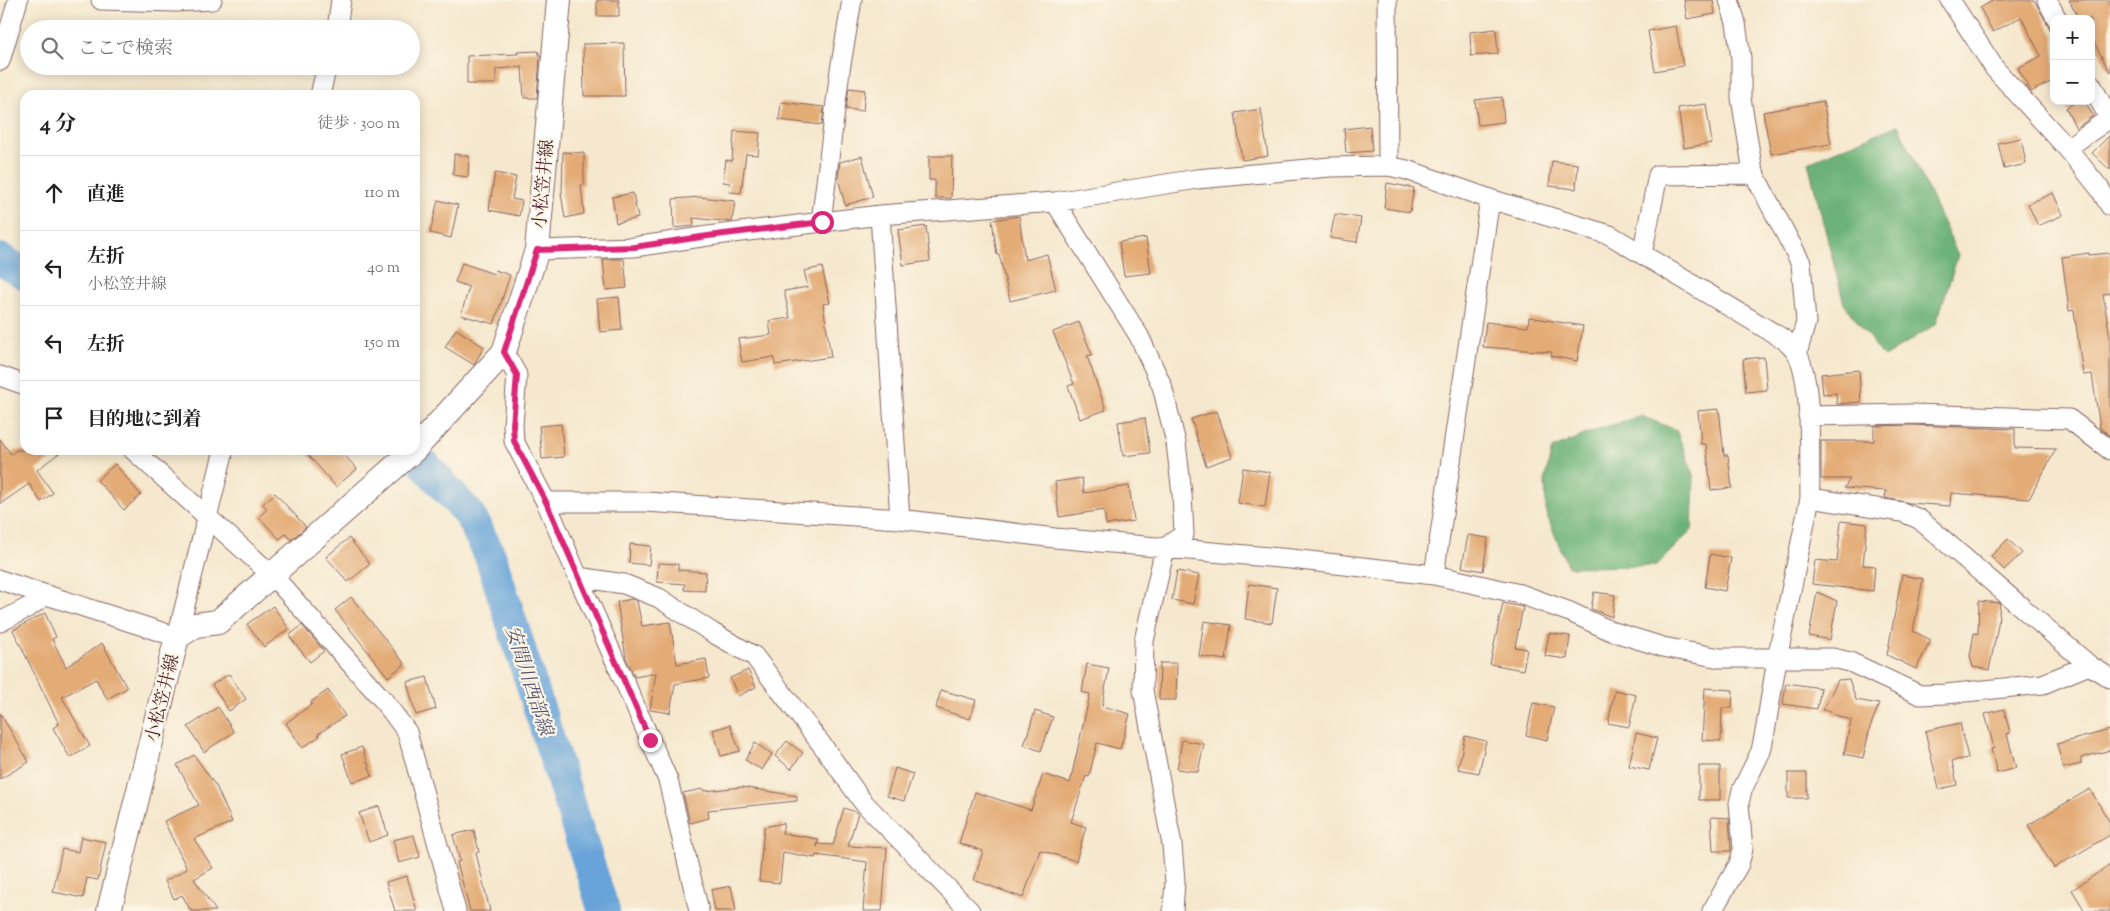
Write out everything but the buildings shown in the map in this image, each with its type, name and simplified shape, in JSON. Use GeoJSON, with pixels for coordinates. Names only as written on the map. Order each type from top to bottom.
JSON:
{"type":"FeatureCollection","features":[{"type":"Feature","properties":{"kind":"main road","name":"小松笠井線"},"geometry":{"type":"LineString","coordinates":[[420,444],[504,352],[537,250],[559,0]]}},
{"type":"Feature","properties":{"kind":"main road","name":"小松笠井線"},"geometry":{"type":"LineString","coordinates":[[109,911],[177,637],[196,625],[218,622],[273,576],[409,455]]}},
{"type":"Feature","properties":{"kind":"street"},"geometry":{"type":"LineString","coordinates":[[0,61],[18,0]]}},
{"type":"Feature","properties":{"kind":"street"},"geometry":{"type":"LineString","coordinates":[[101,0],[176,2],[212,0]]}},
{"type":"Feature","properties":{"kind":"street"},"geometry":{"type":"LineString","coordinates":[[338,20],[341,0]]}},
{"type":"Feature","properties":{"kind":"street"},"geometry":{"type":"LineString","coordinates":[[822,222],[840,70],[852,0]]}},
{"type":"Feature","properties":{"kind":"street"},"geometry":{"type":"LineString","coordinates":[[1386,0],[1388,166]]}},
{"type":"Feature","properties":{"kind":"street"},"geometry":{"type":"LineString","coordinates":[[1729,0],[1736,23],[1740,49],[1741,98],[1755,174],[1802,263],[1806,322],[1798,354]]}},
{"type":"Feature","properties":{"kind":"street"},"geometry":{"type":"LineString","coordinates":[[1950,0],[1995,69],[2067,148],[2100,189],[2110,206]]}},
{"type":"Feature","properties":{"kind":"street"},"geometry":{"type":"LineString","coordinates":[[2047,0],[2055,15]]}},
{"type":"Feature","properties":{"kind":"street"},"geometry":{"type":"LineString","coordinates":[[321,90],[325,75]]}},
{"type":"Feature","properties":{"kind":"street"},"geometry":{"type":"LineString","coordinates":[[2067,148],[2110,118],[2095,91]]}},
{"type":"Feature","properties":{"kind":"street"},"geometry":{"type":"LineString","coordinates":[[537,250],[634,247],[880,215],[1055,202],[1197,179],[1330,167],[1388,166],[1407,170],[1490,199],[1610,235],[1785,340],[1798,354],[1804,374],[1808,416],[1810,498],[1777,659],[1761,752],[1742,790],[1739,803],[1743,849],[1739,864],[1712,911]]}},
{"type":"Feature","properties":{"kind":"street"},"geometry":{"type":"LineString","coordinates":[[1642,254],[1658,175],[1755,174]]}},
{"type":"Feature","properties":{"kind":"street"},"geometry":{"type":"LineString","coordinates":[[1434,575],[1490,199]]}},
{"type":"Feature","properties":{"kind":"street"},"geometry":{"type":"LineString","coordinates":[[1055,202],[1139,336],[1162,386],[1176,443],[1182,494],[1184,534],[1165,548],[1144,641],[1143,690],[1172,845],[1175,881],[1173,911]]}},
{"type":"Feature","properties":{"kind":"street"},"geometry":{"type":"LineString","coordinates":[[880,215],[900,519]]}},
{"type":"Feature","properties":{"kind":"street"},"geometry":{"type":"LineString","coordinates":[[504,352],[517,375],[513,425],[514,441],[546,502],[668,780],[699,911]]}},
{"type":"Feature","properties":{"kind":"street"},"geometry":{"type":"LineString","coordinates":[[0,376],[20,382]]}},
{"type":"Feature","properties":{"kind":"street"},"geometry":{"type":"LineString","coordinates":[[1808,416],[1911,414],[2069,419],[2110,450]]}},
{"type":"Feature","properties":{"kind":"street"},"geometry":{"type":"LineString","coordinates":[[138,455],[273,576],[383,700],[407,732],[456,911]]}},
{"type":"Feature","properties":{"kind":"street"},"geometry":{"type":"LineString","coordinates":[[0,580],[177,637],[223,455]]}},
{"type":"Feature","properties":{"kind":"street"},"geometry":{"type":"LineString","coordinates":[[1810,498],[1902,512],[1919,519],[2089,665],[2110,678]]}},
{"type":"Feature","properties":{"kind":"street"},"geometry":{"type":"LineString","coordinates":[[546,502],[646,502],[900,519],[1055,538],[1291,559],[1434,575],[1520,594],[1570,612],[1611,631],[1663,647],[1720,658],[1833,658],[1842,660],[1920,695],[2043,684],[2089,665]]}},
{"type":"Feature","properties":{"kind":"street"},"geometry":{"type":"LineString","coordinates":[[578,577],[624,584],[658,598],[754,656],[826,749],[863,802],[970,911]]}},
{"type":"Feature","properties":{"kind":"street"},"geometry":{"type":"LineString","coordinates":[[0,622],[29,607],[46,595]]}},
{"type":"Feature","properties":{"kind":"green space"},"geometry":{"type":"Polygon","coordinates":[[[1898,125],[1958,255],[1936,324],[1884,357],[1844,304],[1808,162],[1898,125]]]}},
{"type":"Feature","properties":{"kind":"green space"},"geometry":{"type":"Polygon","coordinates":[[[1641,416],[1676,430],[1694,475],[1692,530],[1656,566],[1568,567],[1546,513],[1545,478],[1552,449],[1596,430],[1641,416]]]}},
{"type":"Feature","properties":{"kind":"waterway","name":"安間川西部線"},"geometry":{"type":"LineString","coordinates":[[0,259],[20,271]]}},
{"type":"Feature","properties":{"kind":"waterway","name":"安間川西部線"},"geometry":{"type":"LineString","coordinates":[[425,465],[469,514],[490,555],[604,911]]}},
{"type":"Feature","properties":{"kind":"route"},"geometry":{"type":"LineString","coordinates":[[650,740],[546,502],[514,441],[513,425],[517,375],[504,352],[537,250],[634,247],[822,222]]}}]}
